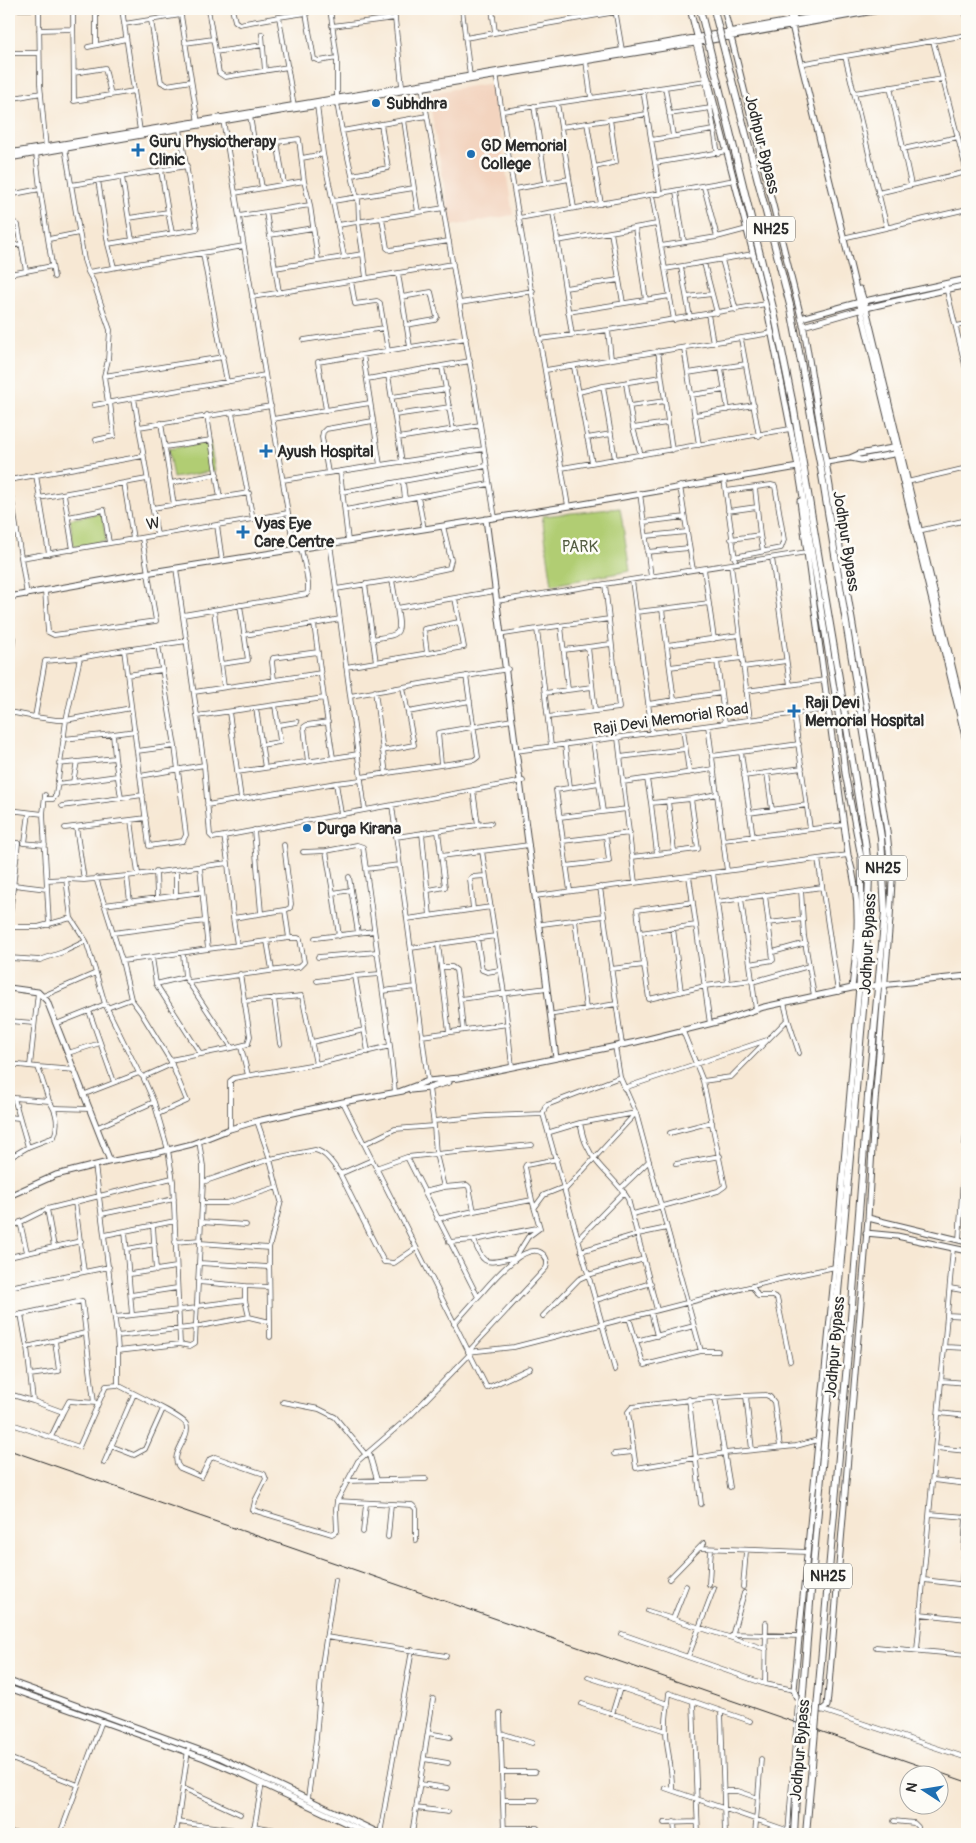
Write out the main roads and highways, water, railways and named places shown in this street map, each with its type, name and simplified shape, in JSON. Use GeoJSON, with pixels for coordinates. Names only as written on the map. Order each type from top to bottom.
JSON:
{"type":"FeatureCollection","features":[{"type":"Feature","properties":{"kind":"highway"},"geometry":{"type":"LineString","coordinates":[[700,9],[769,289],[794,410],[868,858],[869,894],[836,1315],[800,1702],[790,1833]]}},
{"type":"Feature","properties":{"kind":"highway","name":"Jodhpur Bypass"},"geometry":{"type":"LineString","coordinates":[[714,9],[787,290],[810,407],[881,837],[885,912],[882,985],[868,1096],[851,1318],[806,1834]]}},
{"type":"Feature","properties":{"kind":"railway"},"geometry":{"type":"LineString","coordinates":[[9,1450],[967,1782]]}},
{"type":"Feature","properties":{"kind":"place","name":"Subhdhra"},"geometry":{"type":"Point","coordinates":[376,103]}},
{"type":"Feature","properties":{"kind":"place","name":"Guru Physiotherapy Clinic"},"geometry":{"type":"Point","coordinates":[138,150]}},
{"type":"Feature","properties":{"kind":"place","name":"GD Memorial College"},"geometry":{"type":"Point","coordinates":[471,154]}},
{"type":"Feature","properties":{"kind":"place","name":"Ayush Hospital"},"geometry":{"type":"Point","coordinates":[266,451]}},
{"type":"Feature","properties":{"kind":"place","name":"Vyas Eye Care Centre"},"geometry":{"type":"Point","coordinates":[243,532]}},
{"type":"Feature","properties":{"kind":"place","name":"Raji Devi Memorial Hospital"},"geometry":{"type":"Point","coordinates":[794,711]}},
{"type":"Feature","properties":{"kind":"place","name":"Durga Kirana"},"geometry":{"type":"Point","coordinates":[307,828]}},
{"type":"Feature","properties":{"kind":"park label","name":"PARK"},"geometry":{"type":"Point","coordinates":[580,546]}}]}
